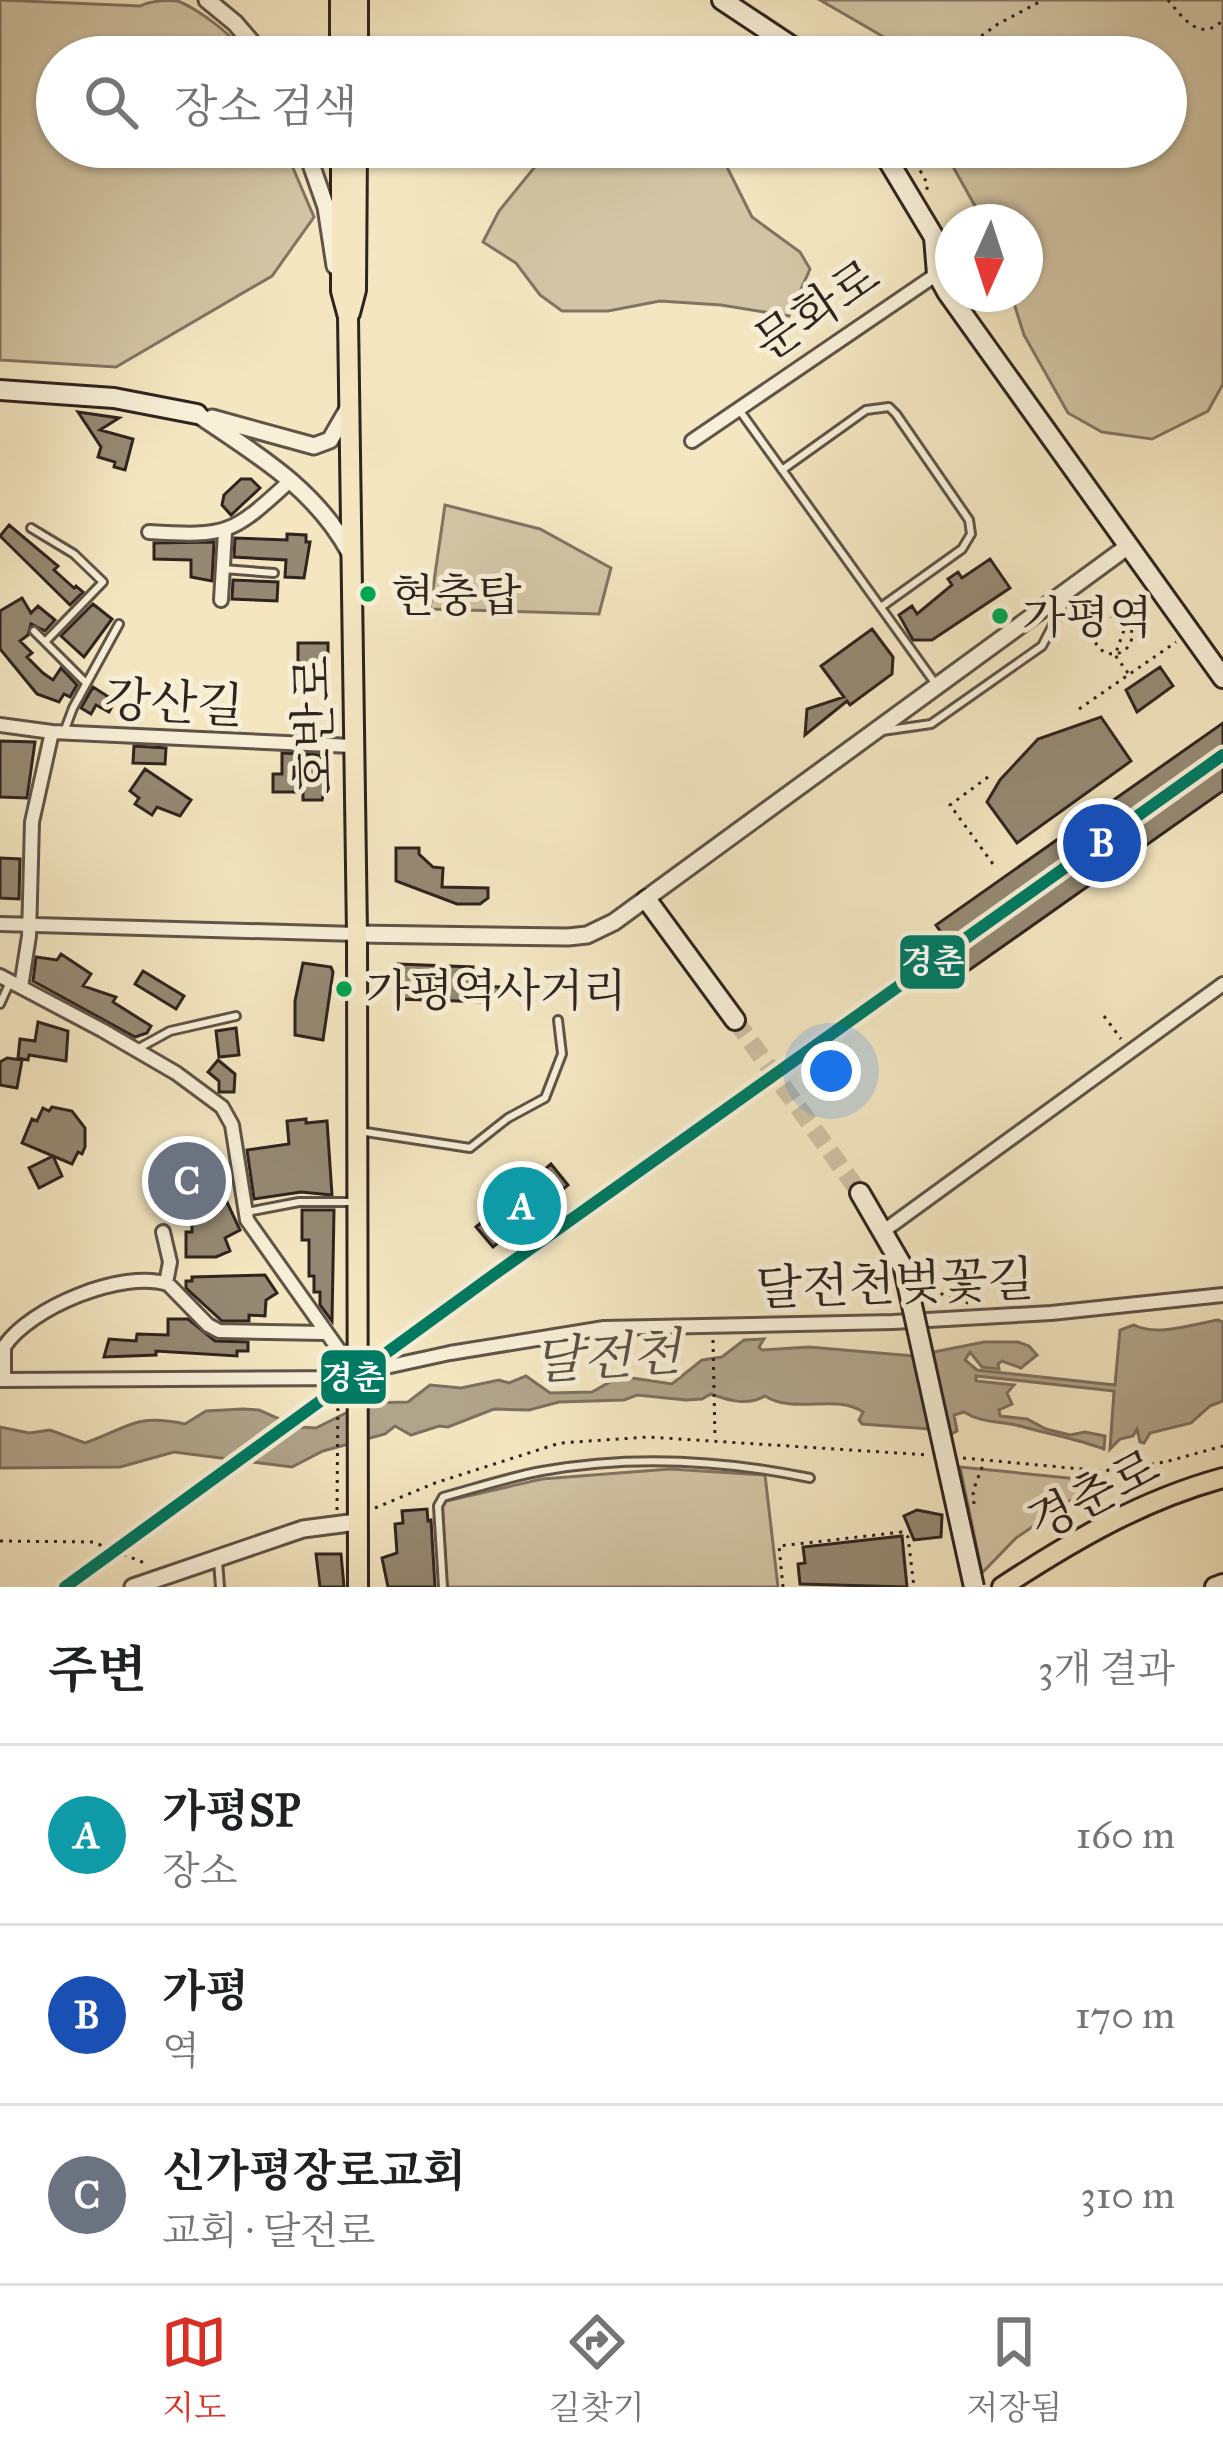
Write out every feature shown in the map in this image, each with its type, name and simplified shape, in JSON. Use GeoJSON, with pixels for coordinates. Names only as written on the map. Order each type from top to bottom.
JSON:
{"type":"FeatureCollection","features":[{"type":"Feature","properties":{"kind":"main road"},"geometry":{"type":"LineString","coordinates":[[340,0],[340,36]]}},
{"type":"Feature","properties":{"kind":"main road"},"geometry":{"type":"LineString","coordinates":[[358,0],[358,36]]}},
{"type":"Feature","properties":{"kind":"main road"},"geometry":{"type":"LineString","coordinates":[[722,0],[776,36]]}},
{"type":"Feature","properties":{"kind":"main road","name":"호반로"},"geometry":{"type":"LineString","coordinates":[[340,168],[341,291],[348,317],[357,934],[357,1516]]}},
{"type":"Feature","properties":{"kind":"main road","name":"호반로"},"geometry":{"type":"LineString","coordinates":[[348,317],[356,290],[357,168]]}},
{"type":"Feature","properties":{"kind":"main road"},"geometry":{"type":"LineString","coordinates":[[893,168],[934,237],[935,249]]}},
{"type":"Feature","properties":{"kind":"main road"},"geometry":{"type":"LineString","coordinates":[[963,312],[1223,678]]}},
{"type":"Feature","properties":{"kind":"main road"},"geometry":{"type":"LineString","coordinates":[[0,390],[114,398],[197,414]]}},
{"type":"Feature","properties":{"kind":"main road"},"geometry":{"type":"LineString","coordinates":[[647,900],[735,1020]]}},
{"type":"Feature","properties":{"kind":"main road"},"geometry":{"type":"LineString","coordinates":[[860,1193],[904,1269],[974,1587]]}},
{"type":"Feature","properties":{"kind":"main road","name":"경춘로"},"geometry":{"type":"LineString","coordinates":[[1002,1587],[1118,1516],[1223,1478]]}},
{"type":"Feature","properties":{"kind":"main road"},"geometry":{"type":"LineString","coordinates":[[357,1516],[358,1587]]}},
{"type":"Feature","properties":{"kind":"street"},"geometry":{"type":"LineString","coordinates":[[207,0],[246,36]]}},
{"type":"Feature","properties":{"kind":"street","name":"호반로"},"geometry":{"type":"LineString","coordinates":[[312,168],[326,207],[341,291]]}},
{"type":"Feature","properties":{"kind":"street","name":"문화로"},"geometry":{"type":"LineString","coordinates":[[692,441],[935,275]]}},
{"type":"Feature","properties":{"kind":"street"},"geometry":{"type":"LineString","coordinates":[[197,414],[314,446],[330,440],[348,409]]}},
{"type":"Feature","properties":{"kind":"street"},"geometry":{"type":"LineString","coordinates":[[197,414],[291,480],[331,520],[350,553]]}},
{"type":"Feature","properties":{"kind":"street"},"geometry":{"type":"LineString","coordinates":[[149,532],[225,532],[251,517],[291,480]]}},
{"type":"Feature","properties":{"kind":"street"},"geometry":{"type":"LineString","coordinates":[[221,600],[225,532]]}},
{"type":"Feature","properties":{"kind":"street"},"geometry":{"type":"LineString","coordinates":[[0,924],[357,934],[587,934],[647,900],[1127,548]]}},
{"type":"Feature","properties":{"kind":"street","name":"강산길"},"geometry":{"type":"LineString","coordinates":[[0,725],[352,746]]}},
{"type":"Feature","properties":{"kind":"street","name":"강산길"},"geometry":{"type":"LineString","coordinates":[[10,982],[29,925],[32,822],[58,732]]}},
{"type":"Feature","properties":{"kind":"street"},"geometry":{"type":"LineString","coordinates":[[10,982],[135,1049],[215,1100],[226,1112],[244,1213],[358,1378]]}},
{"type":"Feature","properties":{"kind":"street"},"geometry":{"type":"LineString","coordinates":[[884,1230],[1223,984]]}},
{"type":"Feature","properties":{"kind":"street"},"geometry":{"type":"LineString","coordinates":[[163,1232],[170,1262],[166,1283]]}},
{"type":"Feature","properties":{"kind":"street"},"geometry":{"type":"LineString","coordinates":[[326,1333],[219,1331],[166,1283],[124,1283],[74,1297],[8,1340],[2,1355],[2,1380],[358,1378]]}},
{"type":"Feature","properties":{"kind":"street","name":"달전천벚꽃길"},"geometry":{"type":"LineString","coordinates":[[358,1378],[372,1370],[450,1353],[604,1328],[874,1323],[1070,1312],[1223,1294]]}},
{"type":"Feature","properties":{"kind":"street"},"geometry":{"type":"LineString","coordinates":[[134,1587],[303,1529],[357,1516]]}},
{"type":"Feature","properties":{"kind":"lane"},"geometry":{"type":"LineString","coordinates":[[782,470],[871,408],[890,407],[896,413],[969,520],[971,534],[962,549],[881,607]]}},
{"type":"Feature","properties":{"kind":"lane","name":"문화로"},"geometry":{"type":"LineString","coordinates":[[739,409],[938,686]]}},
{"type":"Feature","properties":{"kind":"lane","name":"강산길"},"geometry":{"type":"LineString","coordinates":[[31,527],[74,554],[103,582],[45,642]]}},
{"type":"Feature","properties":{"kind":"lane"},"geometry":{"type":"LineString","coordinates":[[223,569],[274,573]]}},
{"type":"Feature","properties":{"kind":"lane"},"geometry":{"type":"LineString","coordinates":[[873,732],[931,724],[1042,646],[1073,587]]}},
{"type":"Feature","properties":{"kind":"lane","name":"강산길"},"geometry":{"type":"LineString","coordinates":[[58,732],[119,624]]}},
{"type":"Feature","properties":{"kind":"lane","name":"강산길"},"geometry":{"type":"LineString","coordinates":[[34,632],[86,683]]}},
{"type":"Feature","properties":{"kind":"lane"},"geometry":{"type":"LineString","coordinates":[[0,1004],[10,982]]}},
{"type":"Feature","properties":{"kind":"lane"},"geometry":{"type":"LineString","coordinates":[[135,1049],[170,1031],[236,1016]]}},
{"type":"Feature","properties":{"kind":"lane"},"geometry":{"type":"LineString","coordinates":[[356,1131],[470,1148],[508,1118],[545,1098],[562,1054],[558,1020]]}},
{"type":"Feature","properties":{"kind":"lane"},"geometry":{"type":"LineString","coordinates":[[244,1213],[299,1202],[356,1202]]}},
{"type":"Feature","properties":{"kind":"lane"},"geometry":{"type":"LineString","coordinates":[[443,1587],[438,1506],[443,1497],[542,1471],[636,1462],[762,1468],[810,1478]]}},
{"type":"Feature","properties":{"kind":"lane"},"geometry":{"type":"LineString","coordinates":[[218,1559],[220,1587]]}},
{"type":"Feature","properties":{"kind":"path"},"geometry":{"type":"LineString","coordinates":[[981,36],[1043,0]]}},
{"type":"Feature","properties":{"kind":"path"},"geometry":{"type":"LineString","coordinates":[[1168,0],[1189,25],[1205,30],[1223,20]]}},
{"type":"Feature","properties":{"kind":"path"},"geometry":{"type":"LineString","coordinates":[[1115,655],[1127,622],[1163,597]]}},
{"type":"Feature","properties":{"kind":"path"},"geometry":{"type":"LineString","coordinates":[[1115,655],[1131,644],[1132,633],[1127,622],[1116,616],[1104,618],[1092,634],[1102,652],[1115,655],[1129,674]]}},
{"type":"Feature","properties":{"kind":"path"},"geometry":{"type":"LineString","coordinates":[[1079,709],[1189,633]]}},
{"type":"Feature","properties":{"kind":"path"},"geometry":{"type":"LineString","coordinates":[[988,777],[950,805],[993,863]]}},
{"type":"Feature","properties":{"kind":"path"},"geometry":{"type":"LineString","coordinates":[[1104,1016],[1130,1052]]}},
{"type":"Feature","properties":{"kind":"path"},"geometry":{"type":"LineString","coordinates":[[874,1323],[888,1305],[887,1275],[904,1269],[920,1270],[942,1295],[973,1304]]}},
{"type":"Feature","properties":{"kind":"path"},"geometry":{"type":"LineString","coordinates":[[714,1351],[715,1441]]}},
{"type":"Feature","properties":{"kind":"path"},"geometry":{"type":"LineString","coordinates":[[337,1510],[338,1394]]}},
{"type":"Feature","properties":{"kind":"path"},"geometry":{"type":"LineString","coordinates":[[357,1516],[547,1444],[648,1437],[1103,1471],[1165,1462],[1223,1446]]}},
{"type":"Feature","properties":{"kind":"path"},"geometry":{"type":"LineString","coordinates":[[974,1491],[985,1460]]}},
{"type":"Feature","properties":{"kind":"path"},"geometry":{"type":"LineString","coordinates":[[783,1587],[778,1548],[782,1544],[902,1532],[908,1537],[914,1587]]}},
{"type":"Feature","properties":{"kind":"path"},"geometry":{"type":"LineString","coordinates":[[0,1541],[93,1542],[145,1563],[159,1580]]}},
{"type":"Feature","properties":{"kind":"shaded area"},"geometry":{"type":"Polygon","coordinates":[[[0,0],[140,6],[178,1],[229,36],[36,36],[36,168],[293,168],[314,217],[272,276],[116,367],[0,360],[0,0]]]}},
{"type":"Feature","properties":{"kind":"shaded area"},"geometry":{"type":"Polygon","coordinates":[[[820,0],[1223,0],[1223,384],[1208,411],[1152,439],[1102,432],[1068,413],[1024,335],[1017,312],[1043,312],[1043,204],[974,204],[954,168],[1187,168],[1187,36],[882,36],[820,0]]]}},
{"type":"Feature","properties":{"kind":"shaded area"},"geometry":{"type":"Polygon","coordinates":[[[534,168],[728,168],[752,217],[800,252],[810,269],[789,316],[660,301],[608,311],[562,311],[540,295],[516,263],[483,242],[499,211],[534,168]]]}},
{"type":"Feature","properties":{"kind":"shaded area"},"geometry":{"type":"Polygon","coordinates":[[[445,505],[540,529],[611,568],[599,614],[430,609],[445,505]]]}},
{"type":"Feature","properties":{"kind":"shaded area"},"geometry":{"type":"Polygon","coordinates":[[[1223,1322],[1223,1401],[1191,1423],[1150,1433],[1144,1443],[1137,1429],[1110,1449],[1114,1391],[976,1376],[976,1381],[1014,1385],[1007,1393],[1012,1404],[999,1410],[1000,1416],[1027,1419],[1070,1435],[1105,1436],[1104,1449],[964,1412],[954,1415],[957,1431],[951,1434],[862,1424],[863,1412],[841,1404],[789,1404],[765,1396],[745,1402],[711,1394],[686,1400],[637,1395],[624,1400],[559,1402],[529,1410],[494,1409],[411,1435],[395,1426],[385,1434],[323,1451],[292,1467],[174,1452],[120,1467],[0,1468],[0,1427],[29,1433],[50,1430],[85,1443],[143,1421],[185,1424],[206,1411],[243,1409],[316,1428],[366,1403],[408,1402],[430,1385],[461,1388],[499,1380],[509,1383],[526,1376],[550,1393],[592,1392],[632,1378],[672,1384],[702,1360],[722,1357],[744,1340],[764,1339],[762,1350],[809,1347],[914,1356],[984,1342],[1018,1342],[1037,1355],[1021,1368],[1002,1361],[999,1369],[982,1367],[970,1352],[965,1360],[977,1370],[1115,1385],[1120,1330],[1134,1325],[1164,1330],[1223,1322]]]}},
{"type":"Feature","properties":{"kind":"shaded area"},"geometry":{"type":"Polygon","coordinates":[[[960,1467],[1099,1481],[1016,1538],[982,1573],[960,1467]]]}},
{"type":"Feature","properties":{"kind":"shaded area"},"geometry":{"type":"Polygon","coordinates":[[[670,1469],[765,1475],[778,1587],[447,1587],[442,1502],[542,1479],[670,1469]]]}},
{"type":"Feature","properties":{"kind":"building"},"geometry":{"type":"Polygon","coordinates":[[[78,412],[119,418],[100,430],[133,439],[125,470],[98,457],[101,447],[78,412]]]}},
{"type":"Feature","properties":{"kind":"building"},"geometry":{"type":"Polygon","coordinates":[[[241,479],[251,479],[260,488],[231,515],[222,505],[224,495],[241,479]]]}},
{"type":"Feature","properties":{"kind":"building"},"geometry":{"type":"Polygon","coordinates":[[[9,525],[83,592],[70,605],[0,536],[9,525]]]}},
{"type":"Feature","properties":{"kind":"building"},"geometry":{"type":"Polygon","coordinates":[[[287,534],[306,535],[310,542],[304,578],[285,577],[286,560],[234,557],[235,538],[287,540],[287,534]]]}},
{"type":"Feature","properties":{"kind":"building"},"geometry":{"type":"Polygon","coordinates":[[[214,542],[212,581],[191,577],[191,560],[154,559],[154,543],[214,542]]]}},
{"type":"Feature","properties":{"kind":"building"},"geometry":{"type":"Polygon","coordinates":[[[990,559],[1010,588],[932,640],[913,640],[899,615],[912,606],[917,614],[952,585],[948,579],[958,572],[962,578],[990,559]]]}},
{"type":"Feature","properties":{"kind":"building"},"geometry":{"type":"Polygon","coordinates":[[[233,580],[278,582],[277,601],[232,599],[233,580]]]}},
{"type":"Feature","properties":{"kind":"building"},"geometry":{"type":"Polygon","coordinates":[[[22,598],[31,613],[38,606],[55,620],[45,631],[31,624],[20,641],[32,653],[27,657],[43,673],[53,680],[61,668],[77,685],[70,697],[64,694],[59,702],[37,694],[0,649],[0,611],[22,598]]]}},
{"type":"Feature","properties":{"kind":"building"},"geometry":{"type":"Polygon","coordinates":[[[93,604],[112,619],[84,657],[61,636],[93,604]]]}},
{"type":"Feature","properties":{"kind":"building"},"geometry":{"type":"Polygon","coordinates":[[[872,629],[893,657],[892,674],[850,705],[847,701],[805,735],[807,709],[844,697],[821,666],[872,629]]]}},
{"type":"Feature","properties":{"kind":"building"},"geometry":{"type":"Polygon","coordinates":[[[298,643],[328,643],[328,671],[298,671],[298,643]]]}},
{"type":"Feature","properties":{"kind":"building"},"geometry":{"type":"Polygon","coordinates":[[[1160,667],[1173,686],[1137,712],[1126,690],[1160,667]]]}},
{"type":"Feature","properties":{"kind":"building"},"geometry":{"type":"Polygon","coordinates":[[[93,687],[115,701],[109,712],[96,705],[91,714],[81,708],[93,687]]]}},
{"type":"Feature","properties":{"kind":"building","name":"가평역"},"geometry":{"type":"Polygon","coordinates":[[[1101,717],[1131,761],[1017,843],[987,802],[1000,780],[1038,739],[1101,717]]]}},
{"type":"Feature","properties":{"kind":"building"},"geometry":{"type":"Polygon","coordinates":[[[1223,723],[1223,791],[968,971],[936,925],[1223,723]]]}},
{"type":"Feature","properties":{"kind":"building"},"geometry":{"type":"Polygon","coordinates":[[[0,741],[35,742],[27,798],[0,797],[0,741]]]}},
{"type":"Feature","properties":{"kind":"building"},"geometry":{"type":"Polygon","coordinates":[[[134,746],[166,748],[165,764],[133,763],[134,746]]]}},
{"type":"Feature","properties":{"kind":"building"},"geometry":{"type":"Polygon","coordinates":[[[282,753],[321,755],[322,777],[327,777],[322,800],[303,800],[303,792],[273,792],[273,774],[282,774],[282,753]]]}},
{"type":"Feature","properties":{"kind":"building"},"geometry":{"type":"Polygon","coordinates":[[[145,769],[191,800],[180,816],[157,807],[152,815],[135,804],[139,798],[130,791],[145,769]]]}},
{"type":"Feature","properties":{"kind":"building"},"geometry":{"type":"Polygon","coordinates":[[[396,848],[419,848],[433,867],[443,868],[442,887],[488,888],[488,898],[480,904],[457,904],[396,881],[396,848]]]}},
{"type":"Feature","properties":{"kind":"building"},"geometry":{"type":"Polygon","coordinates":[[[0,858],[20,859],[19,899],[0,898],[0,858]]]}},
{"type":"Feature","properties":{"kind":"building"},"geometry":{"type":"Polygon","coordinates":[[[61,954],[91,974],[83,986],[116,997],[113,1002],[151,1026],[147,1033],[135,1037],[33,981],[36,957],[57,960],[61,954]]]}},
{"type":"Feature","properties":{"kind":"building"},"geometry":{"type":"Polygon","coordinates":[[[303,963],[331,967],[333,972],[323,1040],[295,1035],[295,1001],[303,963]]]}},
{"type":"Feature","properties":{"kind":"building"},"geometry":{"type":"Polygon","coordinates":[[[398,964],[473,967],[472,986],[499,987],[499,995],[488,1002],[397,999],[398,964]]]}},
{"type":"Feature","properties":{"kind":"building"},"geometry":{"type":"Polygon","coordinates":[[[143,971],[184,996],[176,1009],[135,984],[143,971]]]}},
{"type":"Feature","properties":{"kind":"building"},"geometry":{"type":"Polygon","coordinates":[[[38,1022],[68,1031],[66,1061],[29,1055],[28,1060],[18,1058],[20,1039],[35,1041],[38,1022]]]}},
{"type":"Feature","properties":{"kind":"building"},"geometry":{"type":"Polygon","coordinates":[[[236,1028],[239,1055],[219,1057],[216,1031],[236,1028]]]}},
{"type":"Feature","properties":{"kind":"building"},"geometry":{"type":"Polygon","coordinates":[[[22,1060],[17,1088],[0,1085],[0,1062],[22,1060]]]}},
{"type":"Feature","properties":{"kind":"building"},"geometry":{"type":"Polygon","coordinates":[[[218,1060],[235,1074],[234,1092],[219,1092],[219,1081],[208,1072],[218,1060]]]}},
{"type":"Feature","properties":{"kind":"building"},"geometry":{"type":"Polygon","coordinates":[[[52,1107],[72,1111],[85,1128],[85,1147],[72,1164],[22,1143],[32,1119],[37,1121],[43,1108],[49,1111],[52,1107]]]}},
{"type":"Feature","properties":{"kind":"building"},"geometry":{"type":"Polygon","coordinates":[[[306,1119],[306,1123],[327,1121],[332,1195],[301,1192],[254,1199],[247,1150],[289,1144],[287,1121],[306,1119]]]}},
{"type":"Feature","properties":{"kind":"building"},"geometry":{"type":"Polygon","coordinates":[[[191,1144],[211,1207],[226,1200],[240,1230],[225,1238],[230,1251],[216,1257],[186,1257],[192,1206],[180,1208],[166,1150],[191,1144]]]}},
{"type":"Feature","properties":{"kind":"building"},"geometry":{"type":"Polygon","coordinates":[[[53,1156],[62,1176],[39,1188],[29,1168],[53,1156]]]}},
{"type":"Feature","properties":{"kind":"building"},"geometry":{"type":"Polygon","coordinates":[[[551,1164],[568,1185],[493,1247],[476,1227],[551,1164]]]}},
{"type":"Feature","properties":{"kind":"building"},"geometry":{"type":"Polygon","coordinates":[[[302,1210],[334,1210],[332,1321],[320,1305],[320,1292],[314,1292],[314,1276],[309,1276],[309,1240],[302,1240],[302,1210]]]}},
{"type":"Feature","properties":{"kind":"building"},"geometry":{"type":"Polygon","coordinates":[[[265,1275],[277,1293],[266,1300],[265,1316],[249,1315],[249,1321],[222,1321],[186,1288],[192,1277],[265,1275]]]}},
{"type":"Feature","properties":{"kind":"building"},"geometry":{"type":"Polygon","coordinates":[[[168,1319],[188,1319],[215,1341],[248,1342],[248,1351],[237,1351],[237,1356],[156,1351],[156,1355],[104,1357],[109,1339],[136,1341],[137,1334],[168,1335],[168,1319]]]}},
{"type":"Feature","properties":{"kind":"building"},"geometry":{"type":"Polygon","coordinates":[[[427,1509],[435,1587],[388,1587],[382,1558],[397,1553],[395,1524],[403,1523],[402,1511],[427,1509]]]}},
{"type":"Feature","properties":{"kind":"building"},"geometry":{"type":"Polygon","coordinates":[[[917,1510],[942,1515],[941,1537],[914,1540],[904,1516],[917,1510]]]}},
{"type":"Feature","properties":{"kind":"building"},"geometry":{"type":"Polygon","coordinates":[[[902,1536],[907,1587],[800,1584],[798,1564],[805,1563],[803,1547],[902,1536]]]}},
{"type":"Feature","properties":{"kind":"building"},"geometry":{"type":"Polygon","coordinates":[[[316,1554],[341,1554],[344,1587],[320,1587],[316,1554]]]}},
{"type":"Feature","properties":{"kind":"tunnel"},"geometry":{"type":"LineString","coordinates":[[735,1020],[860,1193]]}},
{"type":"Feature","properties":{"kind":"transit line","name":"경춘"},"geometry":{"type":"LineString","coordinates":[[65,1587],[1223,755]]}},
{"type":"Feature","properties":{"kind":"place","name":"현충탑"},"geometry":{"type":"Point","coordinates":[368,594]}},
{"type":"Feature","properties":{"kind":"place","name":"가평역"},"geometry":{"type":"Point","coordinates":[1000,616]}},
{"type":"Feature","properties":{"kind":"place","name":"가평"},"geometry":{"type":"Point","coordinates":[1102,843]}},
{"type":"Feature","properties":{"kind":"place","name":"가평역사거리"},"geometry":{"type":"Point","coordinates":[344,989]}},
{"type":"Feature","properties":{"kind":"place","name":"신가평장로교회"},"geometry":{"type":"Point","coordinates":[187,1181]}},
{"type":"Feature","properties":{"kind":"place","name":"가평SP"},"geometry":{"type":"Point","coordinates":[522,1206]}},
{"type":"Feature","properties":{"kind":"water label","name":"달전천"},"geometry":{"type":"Point","coordinates":[607,1356]}}]}
